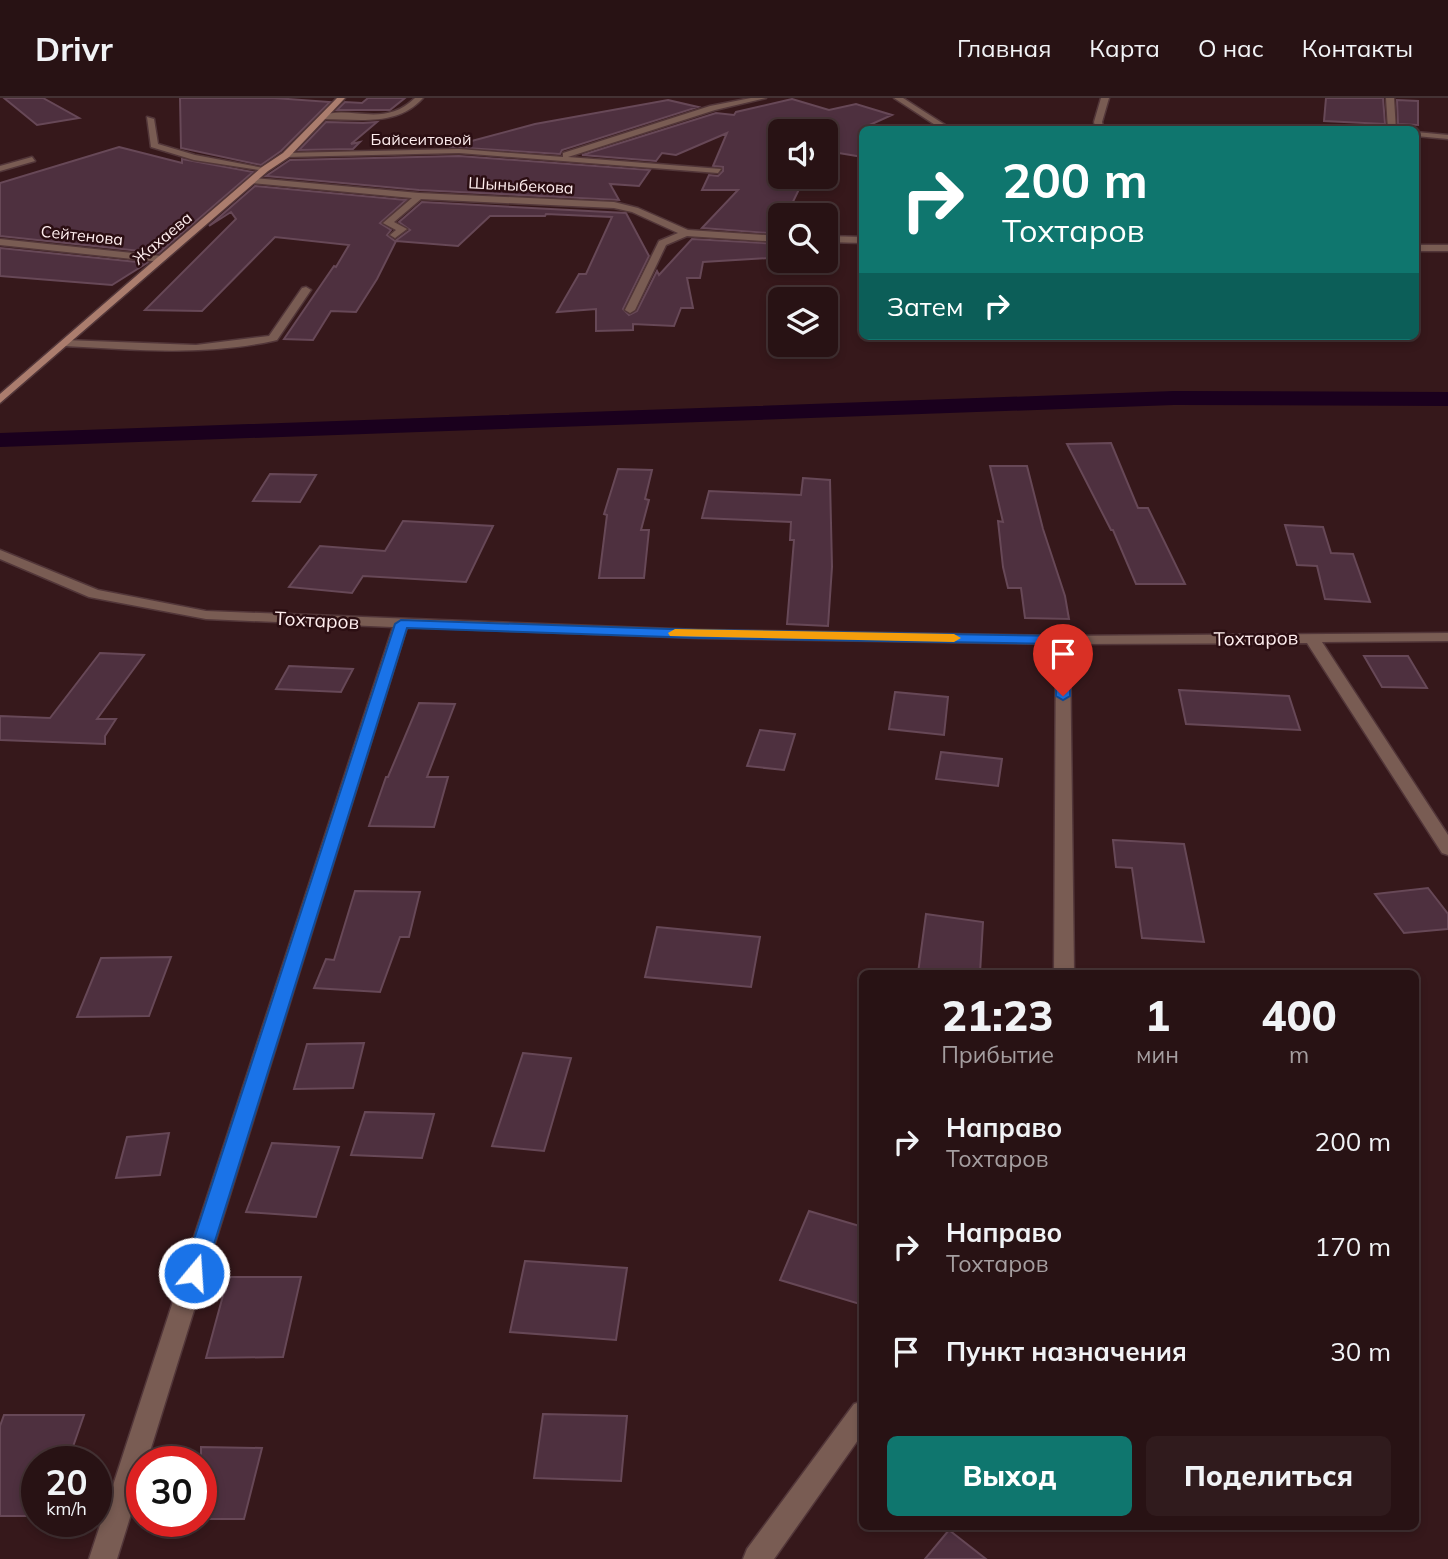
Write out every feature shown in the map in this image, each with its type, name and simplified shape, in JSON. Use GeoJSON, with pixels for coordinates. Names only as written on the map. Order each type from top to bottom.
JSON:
{"type":"FeatureCollection","features":[{"type":"Feature","properties":{"kind":"street","name":"Жахаева"},"geometry":{"type":"LineString","coordinates":[[0,400],[265,169],[286,155],[341,98]]}},
{"type":"Feature","properties":{"kind":"street"},"geometry":{"type":"LineString","coordinates":[[323,117],[389,116],[406,111],[419,98]]}},
{"type":"Feature","properties":{"kind":"street","name":"Байсеитовой"},"geometry":{"type":"LineString","coordinates":[[556,159],[713,108],[762,98]]}},
{"type":"Feature","properties":{"kind":"street"},"geometry":{"type":"LineString","coordinates":[[898,98],[943,126]]}},
{"type":"Feature","properties":{"kind":"street"},"geometry":{"type":"LineString","coordinates":[[1099,126],[1105,98]]}},
{"type":"Feature","properties":{"kind":"street"},"geometry":{"type":"LineString","coordinates":[[1390,98],[1392,126]]}},
{"type":"Feature","properties":{"kind":"street"},"geometry":{"type":"LineString","coordinates":[[150,119],[154,145],[170,152],[265,169]]}},
{"type":"Feature","properties":{"kind":"street"},"geometry":{"type":"LineString","coordinates":[[1419,134],[1448,137]]}},
{"type":"Feature","properties":{"kind":"street","name":"Байсеитовой"},"geometry":{"type":"LineString","coordinates":[[286,155],[459,151],[718,171]]}},
{"type":"Feature","properties":{"kind":"street"},"geometry":{"type":"LineString","coordinates":[[0,169],[32,159]]}},
{"type":"Feature","properties":{"kind":"street","name":"Шыныбекова"},"geometry":{"type":"LineString","coordinates":[[254,181],[419,196],[614,205],[635,210],[686,233],[768,238]]}},
{"type":"Feature","properties":{"kind":"street"},"geometry":{"type":"LineString","coordinates":[[395,235],[402,229],[388,223],[419,196]]}},
{"type":"Feature","properties":{"kind":"street"},"geometry":{"type":"LineString","coordinates":[[630,310],[662,243],[686,233]]}},
{"type":"Feature","properties":{"kind":"street"},"geometry":{"type":"LineString","coordinates":[[838,239],[859,240]]}},
{"type":"Feature","properties":{"kind":"street","name":"Сейтенова"},"geometry":{"type":"LineString","coordinates":[[0,242],[161,259]]}},
{"type":"Feature","properties":{"kind":"street"},"geometry":{"type":"LineString","coordinates":[[1419,248],[1448,248]]}},
{"type":"Feature","properties":{"kind":"street"},"geometry":{"type":"LineString","coordinates":[[65,343],[146,347],[251,344],[272,338],[306,290]]}},
{"type":"Feature","properties":{"kind":"street","name":"Тохтаров"},"geometry":{"type":"LineString","coordinates":[[0,554],[94,594],[206,615],[699,634],[1063,640],[1448,637]]}},
{"type":"Feature","properties":{"kind":"street"},"geometry":{"type":"LineString","coordinates":[[103,1559],[401,624]]}},
{"type":"Feature","properties":{"kind":"street"},"geometry":{"type":"LineString","coordinates":[[1311,637],[1448,849]]}},
{"type":"Feature","properties":{"kind":"street"},"geometry":{"type":"LineString","coordinates":[[1063,640],[1064,970]]}},
{"type":"Feature","properties":{"kind":"street"},"geometry":{"type":"LineString","coordinates":[[757,1559],[859,1418]]}},
{"type":"Feature","properties":{"kind":"building"},"geometry":{"type":"Polygon","coordinates":[[[4,98],[43,98],[79,118],[37,125],[4,98]]]}},
{"type":"Feature","properties":{"kind":"building"},"geometry":{"type":"Polygon","coordinates":[[[180,98],[274,98],[330,102],[281,151],[261,165],[181,148],[180,98]]]}},
{"type":"Feature","properties":{"kind":"building"},"geometry":{"type":"Polygon","coordinates":[[[368,98],[405,98],[390,110],[337,110],[345,102],[362,103],[368,98]]]}},
{"type":"Feature","properties":{"kind":"building"},"geometry":{"type":"Polygon","coordinates":[[[1326,98],[1383,98],[1385,124],[1324,121],[1326,98]]]}},
{"type":"Feature","properties":{"kind":"building"},"geometry":{"type":"Polygon","coordinates":[[[792,99],[829,110],[856,104],[892,115],[867,126],[859,126],[859,156],[838,153],[838,119],[768,119],[768,189],[799,189],[792,203],[768,203],[768,233],[702,228],[738,190],[702,190],[709,175],[718,176],[723,171],[723,167],[713,166],[727,133],[676,155],[662,153],[656,161],[582,155],[716,113],[734,115],[736,112],[792,99]]]}},
{"type":"Feature","properties":{"kind":"building"},"geometry":{"type":"Polygon","coordinates":[[[668,100],[698,107],[562,150],[560,154],[449,147],[535,124],[668,100]]]}},
{"type":"Feature","properties":{"kind":"building"},"geometry":{"type":"Polygon","coordinates":[[[1397,100],[1418,101],[1418,125],[1398,124],[1397,100]]]}},
{"type":"Feature","properties":{"kind":"building"},"geometry":{"type":"Polygon","coordinates":[[[326,122],[377,122],[351,144],[360,142],[353,149],[299,150],[326,122]]]}},
{"type":"Feature","properties":{"kind":"building"},"geometry":{"type":"Polygon","coordinates":[[[119,147],[182,163],[182,159],[253,172],[159,253],[0,236],[0,183],[119,147]]]}},
{"type":"Feature","properties":{"kind":"building"},"geometry":{"type":"Polygon","coordinates":[[[459,156],[650,170],[639,186],[610,184],[619,200],[419,190],[266,176],[290,160],[459,156]]]}},
{"type":"Feature","properties":{"kind":"building"},"geometry":{"type":"Polygon","coordinates":[[[255,186],[406,200],[380,223],[391,230],[387,235],[395,241],[410,230],[399,222],[422,202],[626,213],[649,256],[623,309],[629,315],[637,311],[657,271],[659,275],[692,239],[768,243],[768,258],[703,262],[700,278],[687,278],[693,308],[681,308],[674,326],[633,324],[633,330],[596,331],[596,309],[557,312],[579,274],[586,274],[612,217],[546,214],[490,216],[458,246],[396,241],[356,312],[331,311],[313,340],[284,339],[349,245],[275,237],[202,311],[145,310],[236,219],[231,212],[209,226],[255,186]]]}},
{"type":"Feature","properties":{"kind":"building"},"geometry":{"type":"Polygon","coordinates":[[[0,248],[147,263],[112,285],[0,276],[0,248]]]}},
{"type":"Feature","properties":{"kind":"building"},"geometry":{"type":"Polygon","coordinates":[[[1111,443],[1138,508],[1148,508],[1185,584],[1136,584],[1113,530],[1067,444],[1111,443]]]}},
{"type":"Feature","properties":{"kind":"building"},"geometry":{"type":"Polygon","coordinates":[[[990,466],[1027,466],[1043,529],[1065,596],[1069,619],[1025,618],[1021,588],[1008,588],[998,521],[1003,522],[990,466]]]}},
{"type":"Feature","properties":{"kind":"building"},"geometry":{"type":"Polygon","coordinates":[[[618,469],[652,470],[645,499],[649,500],[641,530],[649,530],[644,578],[599,578],[607,515],[604,514],[618,469]]]}},
{"type":"Feature","properties":{"kind":"building"},"geometry":{"type":"Polygon","coordinates":[[[270,474],[316,475],[300,502],[253,501],[270,474]]]}},
{"type":"Feature","properties":{"kind":"building"},"geometry":{"type":"Polygon","coordinates":[[[803,478],[830,480],[832,567],[828,626],[787,624],[794,540],[790,540],[791,522],[702,518],[709,491],[801,495],[803,478]]]}},
{"type":"Feature","properties":{"kind":"building"},"geometry":{"type":"Polygon","coordinates":[[[403,521],[493,526],[466,582],[363,576],[352,593],[289,587],[320,546],[385,551],[403,521]]]}},
{"type":"Feature","properties":{"kind":"building"},"geometry":{"type":"Polygon","coordinates":[[[1285,525],[1323,527],[1331,553],[1353,554],[1370,602],[1325,599],[1317,566],[1297,565],[1285,525]]]}},
{"type":"Feature","properties":{"kind":"building"},"geometry":{"type":"Polygon","coordinates":[[[100,653],[144,655],[97,719],[116,719],[105,736],[105,744],[0,740],[0,716],[50,718],[100,653]]]}},
{"type":"Feature","properties":{"kind":"building"},"geometry":{"type":"Polygon","coordinates":[[[1364,656],[1408,656],[1427,688],[1382,687],[1364,656]]]}},
{"type":"Feature","properties":{"kind":"building"},"geometry":{"type":"Polygon","coordinates":[[[289,666],[353,669],[341,692],[276,689],[289,666]]]}},
{"type":"Feature","properties":{"kind":"building"},"geometry":{"type":"Polygon","coordinates":[[[1179,690],[1289,696],[1300,730],[1186,724],[1179,690]]]}},
{"type":"Feature","properties":{"kind":"building"},"geometry":{"type":"Polygon","coordinates":[[[895,692],[948,697],[944,735],[889,729],[895,692]]]}},
{"type":"Feature","properties":{"kind":"building"},"geometry":{"type":"Polygon","coordinates":[[[419,703],[455,704],[427,777],[448,777],[434,827],[369,826],[386,777],[419,703]]]}},
{"type":"Feature","properties":{"kind":"building"},"geometry":{"type":"Polygon","coordinates":[[[760,730],[795,734],[784,770],[747,766],[760,730]]]}},
{"type":"Feature","properties":{"kind":"building"},"geometry":{"type":"Polygon","coordinates":[[[941,752],[1002,759],[998,786],[936,779],[941,752]]]}},
{"type":"Feature","properties":{"kind":"building"},"geometry":{"type":"Polygon","coordinates":[[[1113,840],[1184,844],[1204,942],[1142,938],[1132,868],[1116,867],[1113,840]]]}},
{"type":"Feature","properties":{"kind":"building"},"geometry":{"type":"Polygon","coordinates":[[[1428,888],[1448,914],[1448,929],[1404,933],[1375,894],[1428,888]]]}},
{"type":"Feature","properties":{"kind":"building"},"geometry":{"type":"Polygon","coordinates":[[[355,891],[420,892],[409,937],[400,937],[380,992],[314,988],[326,959],[334,960],[355,891]]]}},
{"type":"Feature","properties":{"kind":"building"},"geometry":{"type":"Polygon","coordinates":[[[926,914],[983,922],[980,970],[918,970],[926,914]]]}},
{"type":"Feature","properties":{"kind":"building"},"geometry":{"type":"Polygon","coordinates":[[[657,927],[760,937],[751,987],[645,977],[657,927]]]}},
{"type":"Feature","properties":{"kind":"building"},"geometry":{"type":"Polygon","coordinates":[[[171,957],[149,1016],[77,1017],[101,958],[171,957]]]}},
{"type":"Feature","properties":{"kind":"building"},"geometry":{"type":"Polygon","coordinates":[[[364,1043],[353,1088],[294,1089],[307,1044],[364,1043]]]}},
{"type":"Feature","properties":{"kind":"building"},"geometry":{"type":"Polygon","coordinates":[[[523,1053],[571,1058],[544,1151],[492,1146],[523,1053]]]}},
{"type":"Feature","properties":{"kind":"building"},"geometry":{"type":"Polygon","coordinates":[[[365,1112],[434,1114],[422,1158],[351,1155],[365,1112]]]}},
{"type":"Feature","properties":{"kind":"building"},"geometry":{"type":"Polygon","coordinates":[[[169,1133],[160,1175],[116,1178],[127,1137],[169,1133]]]}},
{"type":"Feature","properties":{"kind":"building"},"geometry":{"type":"Polygon","coordinates":[[[272,1143],[339,1147],[316,1217],[246,1212],[272,1143]]]}},
{"type":"Feature","properties":{"kind":"building"},"geometry":{"type":"Polygon","coordinates":[[[809,1211],[859,1226],[859,1304],[780,1280],[809,1211]]]}},
{"type":"Feature","properties":{"kind":"building"},"geometry":{"type":"Polygon","coordinates":[[[525,1261],[627,1268],[616,1340],[510,1332],[525,1261]]]}},
{"type":"Feature","properties":{"kind":"building"},"geometry":{"type":"Polygon","coordinates":[[[228,1277],[301,1277],[283,1357],[206,1358],[228,1277]]]}},
{"type":"Feature","properties":{"kind":"building"},"geometry":{"type":"Polygon","coordinates":[[[543,1414],[627,1416],[621,1481],[534,1478],[543,1414]]]}},
{"type":"Feature","properties":{"kind":"building"},"geometry":{"type":"Polygon","coordinates":[[[4,1415],[84,1415],[73,1446],[21,1446],[21,1516],[0,1516],[0,1426],[4,1415]]]}},
{"type":"Feature","properties":{"kind":"building"},"geometry":{"type":"Polygon","coordinates":[[[217,1447],[262,1448],[244,1519],[217,1519],[217,1447]]]}},
{"type":"Feature","properties":{"kind":"building"},"geometry":{"type":"Polygon","coordinates":[[[949,1530],[986,1559],[925,1559],[949,1530]]]}},
{"type":"Feature","properties":{"kind":"waterway"},"geometry":{"type":"LineString","coordinates":[[0,440],[1174,398],[1448,399]]}},
{"type":"Feature","properties":{"kind":"slow traffic"},"geometry":{"type":"LineString","coordinates":[[675,633],[954,638]]}},
{"type":"Feature","properties":{"kind":"route"},"geometry":{"type":"LineString","coordinates":[[194,1273],[401,624],[699,634],[1063,640],[1063,696]]}}]}
